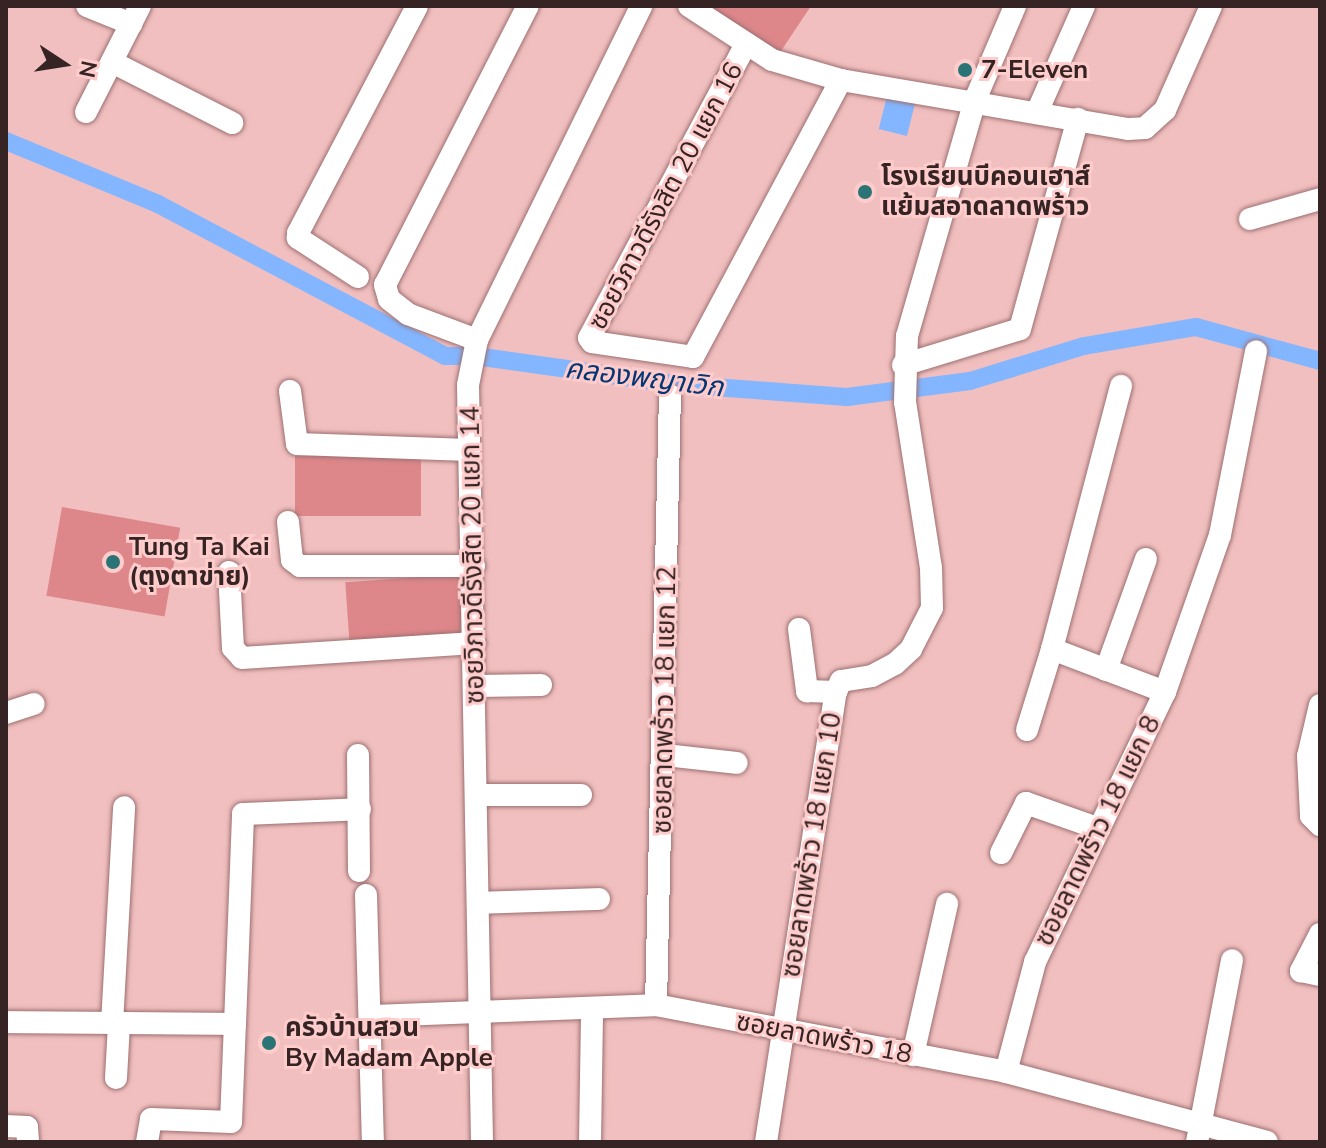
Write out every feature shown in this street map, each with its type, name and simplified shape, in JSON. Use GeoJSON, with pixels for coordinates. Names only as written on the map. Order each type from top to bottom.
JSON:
{"type":"FeatureCollection","features":[{"type":"Feature","properties":{"kind":"street"},"geometry":{"type":"LineString","coordinates":[[86,112],[135,15],[87,6]]}},
{"type":"Feature","properties":{"kind":"street"},"geometry":{"type":"LineString","coordinates":[[358,277],[298,238],[298,233],[417,6]]}},
{"type":"Feature","properties":{"kind":"street"},"geometry":{"type":"LineString","coordinates":[[477,340],[408,314],[389,299],[385,285],[528,6]]}},
{"type":"Feature","properties":{"kind":"street","name":"ซอยวิภาวดีรังสิต 20 แยก 14"},"geometry":{"type":"LineString","coordinates":[[482,1142],[474,566],[468,385],[477,340],[641,6]]}},
{"type":"Feature","properties":{"kind":"street"},"geometry":{"type":"LineString","coordinates":[[689,6],[772,60],[841,80],[1145,128],[1165,110],[1211,6]]}},
{"type":"Feature","properties":{"kind":"street","name":"ซอยลาดพร้าว 18 แยก 10"},"geometry":{"type":"LineString","coordinates":[[766,1142],[836,692],[841,681],[872,676],[895,664],[917,639],[932,608],[931,568],[905,402],[903,365],[907,336],[975,100],[1015,6]]}},
{"type":"Feature","properties":{"kind":"street"},"geometry":{"type":"LineString","coordinates":[[1038,110],[1084,6]]}},
{"type":"Feature","properties":{"kind":"street","name":"ซอยวิภาวดีรังสิต 20 แยก 16"},"geometry":{"type":"LineString","coordinates":[[746,44],[589,338],[598,344],[693,357],[841,80]]}},
{"type":"Feature","properties":{"kind":"street"},"geometry":{"type":"LineString","coordinates":[[112,62],[232,123]]}},
{"type":"Feature","properties":{"kind":"street"},"geometry":{"type":"LineString","coordinates":[[903,365],[1020,329],[1078,119]]}},
{"type":"Feature","properties":{"kind":"street"},"geometry":{"type":"LineString","coordinates":[[1250,219],[1320,199]]}},
{"type":"Feature","properties":{"kind":"street"},"geometry":{"type":"LineString","coordinates":[[1165,692],[1220,535],[1256,352]]}},
{"type":"Feature","properties":{"kind":"street"},"geometry":{"type":"LineString","coordinates":[[1027,730],[1052,649],[1121,386]]}},
{"type":"Feature","properties":{"kind":"street"},"geometry":{"type":"LineString","coordinates":[[290,391],[297,444],[469,450]]}},
{"type":"Feature","properties":{"kind":"street","name":"ซอยลาดพร้าว 18 แยก 12"},"geometry":{"type":"LineString","coordinates":[[656,1005],[665,755],[670,395]]}},
{"type":"Feature","properties":{"kind":"street"},"geometry":{"type":"LineString","coordinates":[[288,522],[292,560],[300,566],[474,566]]}},
{"type":"Feature","properties":{"kind":"street"},"geometry":{"type":"LineString","coordinates":[[1106,670],[1146,559]]}},
{"type":"Feature","properties":{"kind":"street"},"geometry":{"type":"LineString","coordinates":[[229,572],[233,648],[242,658],[475,643]]}},
{"type":"Feature","properties":{"kind":"street"},"geometry":{"type":"LineString","coordinates":[[799,629],[807,691],[836,692]]}},
{"type":"Feature","properties":{"kind":"street","name":"ซอยลาดพร้าว 18 แยก 8"},"geometry":{"type":"LineString","coordinates":[[1006,1072],[1035,962],[1165,692],[1052,649]]}},
{"type":"Feature","properties":{"kind":"street"},"geometry":{"type":"LineString","coordinates":[[476,686],[541,685]]}},
{"type":"Feature","properties":{"kind":"street"},"geometry":{"type":"LineString","coordinates":[[6,713],[34,704]]}},
{"type":"Feature","properties":{"kind":"street"},"geometry":{"type":"LineString","coordinates":[[1320,705],[1308,756],[1311,816],[1320,825]]}},
{"type":"Feature","properties":{"kind":"street"},"geometry":{"type":"LineString","coordinates":[[358,755],[359,871]]}},
{"type":"Feature","properties":{"kind":"street"},"geometry":{"type":"LineString","coordinates":[[665,755],[737,763]]}},
{"type":"Feature","properties":{"kind":"street"},"geometry":{"type":"LineString","coordinates":[[478,795],[581,795]]}},
{"type":"Feature","properties":{"kind":"street"},"geometry":{"type":"LineString","coordinates":[[1001,853],[1026,803],[1100,829]]}},
{"type":"Feature","properties":{"kind":"street"},"geometry":{"type":"LineString","coordinates":[[116,1078],[115,1024],[124,807]]}},
{"type":"Feature","properties":{"kind":"street"},"geometry":{"type":"LineString","coordinates":[[147,1142],[151,1119],[231,1122],[243,814],[360,809]]}},
{"type":"Feature","properties":{"kind":"street"},"geometry":{"type":"LineString","coordinates":[[366,895],[373,1142]]}},
{"type":"Feature","properties":{"kind":"street"},"geometry":{"type":"LineString","coordinates":[[478,903],[599,899]]}},
{"type":"Feature","properties":{"kind":"street"},"geometry":{"type":"LineString","coordinates":[[913,1055],[947,904]]}},
{"type":"Feature","properties":{"kind":"street"},"geometry":{"type":"LineString","coordinates":[[1311,973],[1320,934]]}},
{"type":"Feature","properties":{"kind":"street"},"geometry":{"type":"LineString","coordinates":[[1198,1134],[1232,960]]}},
{"type":"Feature","properties":{"kind":"street","name":"ซอยลาดพร้าว 18"},"geometry":{"type":"LineString","coordinates":[[371,1016],[656,1005],[782,1032],[1006,1072],[1198,1134],[1267,1142]]}},
{"type":"Feature","properties":{"kind":"street"},"geometry":{"type":"LineString","coordinates":[[590,1142],[592,1009]]}},
{"type":"Feature","properties":{"kind":"street"},"geometry":{"type":"LineString","coordinates":[[6,1022],[235,1024]]}},
{"type":"Feature","properties":{"kind":"street"},"geometry":{"type":"LineString","coordinates":[[6,1126],[27,1127],[28,1142]]}},
{"type":"Feature","properties":{"kind":"shaded area"},"geometry":{"type":"Polygon","coordinates":[[[708,6],[811,6],[779,54],[708,6]]]}},
{"type":"Feature","properties":{"kind":"shaded area"},"geometry":{"type":"Polygon","coordinates":[[[295,456],[421,456],[421,516],[295,516],[295,456]]]}},
{"type":"Feature","properties":{"kind":"shaded area","name":"Tung Ta Kai (ตุงตาข่าย)"},"geometry":{"type":"Polygon","coordinates":[[[62,507],[180,528],[165,616],[46,596],[62,507]]]}},
{"type":"Feature","properties":{"kind":"shaded area"},"geometry":{"type":"Polygon","coordinates":[[[465,574],[469,638],[350,646],[345,582],[465,574]]]}},
{"type":"Feature","properties":{"kind":"water"},"geometry":{"type":"Polygon","coordinates":[[[887,96],[915,103],[907,136],[879,129],[887,96]]]}},
{"type":"Feature","properties":{"kind":"waterway","name":"คลองพญาเวิก"},"geometry":{"type":"LineString","coordinates":[[6,141],[158,204],[445,356],[475,356],[674,384],[847,397],[970,381],[1084,346],[1196,327],[1320,361]]}},
{"type":"Feature","properties":{"kind":"place","name":"7-Eleven"},"geometry":{"type":"Point","coordinates":[965,70]}},
{"type":"Feature","properties":{"kind":"place","name":"โรงเรียนบีคอนเฮาส์ แย้มสอาดลาดพร้าว"},"geometry":{"type":"Point","coordinates":[865,192]}},
{"type":"Feature","properties":{"kind":"place","name":"Tung Ta Kai (ตุงตาข่าย)"},"geometry":{"type":"Point","coordinates":[113,562]}},
{"type":"Feature","properties":{"kind":"place","name":"ครัวบ้านสวน By Madam Apple"},"geometry":{"type":"Point","coordinates":[269,1043]}}]}
